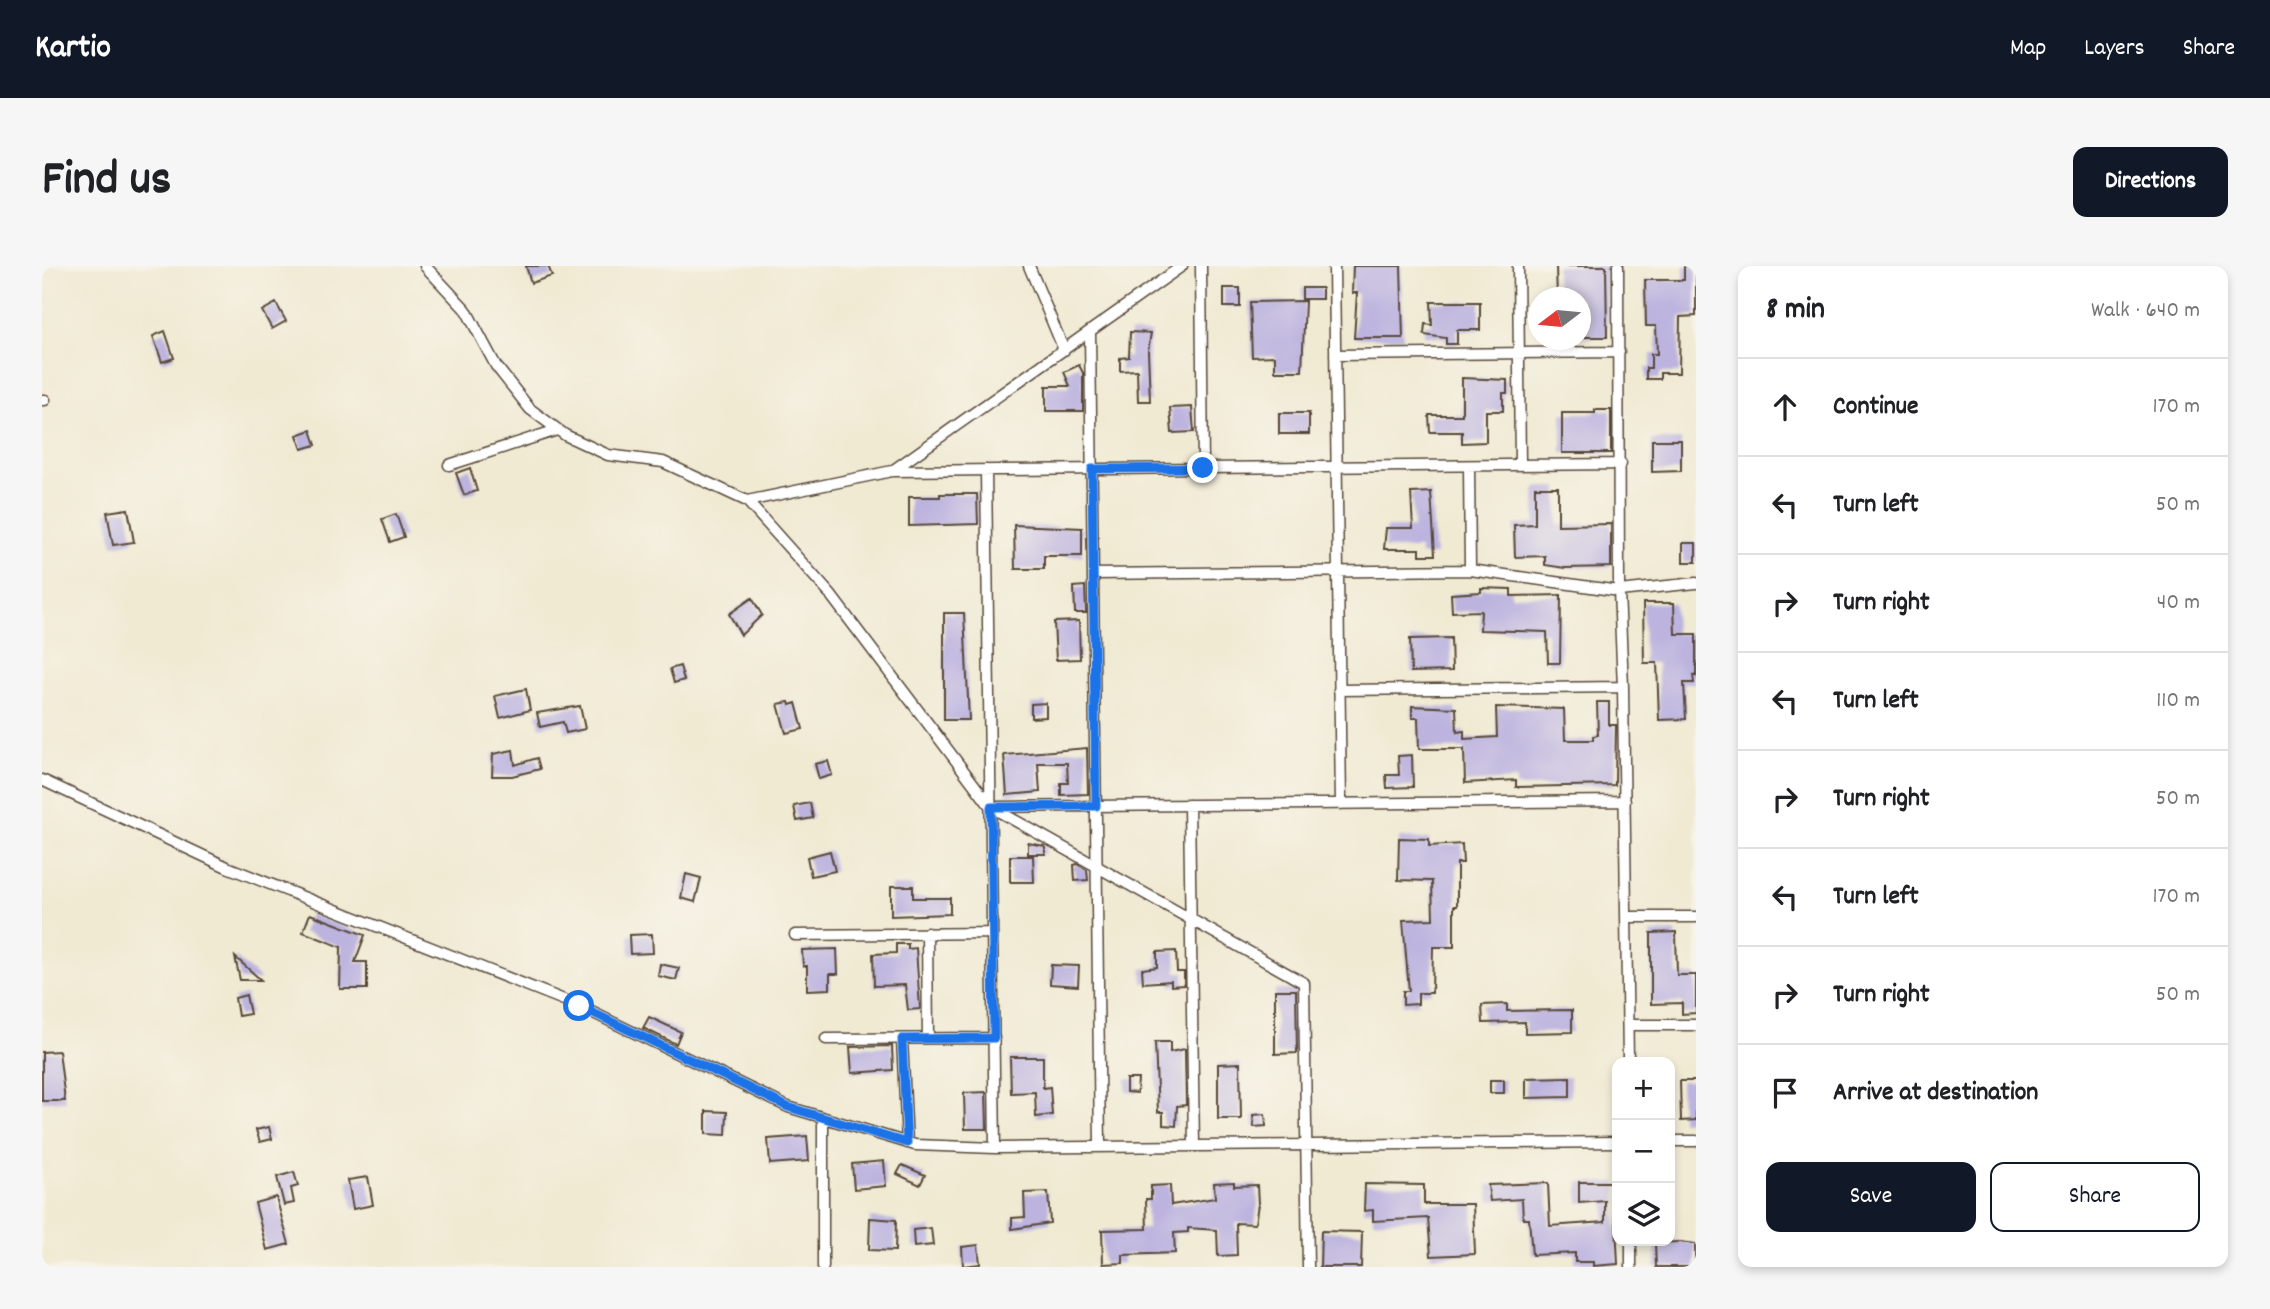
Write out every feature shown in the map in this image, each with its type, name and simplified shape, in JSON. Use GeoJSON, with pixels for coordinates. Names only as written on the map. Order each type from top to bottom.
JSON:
{"type":"FeatureCollection","features":[{"type":"Feature","properties":{"kind":"street"},"geometry":{"type":"LineString","coordinates":[[425,266],[466,310],[496,366],[530,409],[557,430],[608,455],[663,462],[747,501],[830,594],[991,807],[1304,983],[1308,1267]]}},
{"type":"Feature","properties":{"kind":"street"},"geometry":{"type":"LineString","coordinates":[[1029,266],[1064,350]]}},
{"type":"Feature","properties":{"kind":"street"},"geometry":{"type":"LineString","coordinates":[[892,471],[1182,266]]}},
{"type":"Feature","properties":{"kind":"street"},"geometry":{"type":"LineString","coordinates":[[1201,266],[1203,468]]}},
{"type":"Feature","properties":{"kind":"street"},"geometry":{"type":"LineString","coordinates":[[1334,266],[1341,804]]}},
{"type":"Feature","properties":{"kind":"street"},"geometry":{"type":"LineString","coordinates":[[1518,266],[1520,465]]}},
{"type":"Feature","properties":{"kind":"street"},"geometry":{"type":"LineString","coordinates":[[1618,266],[1621,464],[1619,591],[1623,687],[1628,1057]]}},
{"type":"Feature","properties":{"kind":"street"},"geometry":{"type":"LineString","coordinates":[[1090,333],[1100,1147]]}},
{"type":"Feature","properties":{"kind":"street"},"geometry":{"type":"LineString","coordinates":[[1335,355],[1619,352]]}},
{"type":"Feature","properties":{"kind":"street"},"geometry":{"type":"LineString","coordinates":[[449,465],[557,430]]}},
{"type":"Feature","properties":{"kind":"street"},"geometry":{"type":"LineString","coordinates":[[747,501],[892,471],[1621,464]]}},
{"type":"Feature","properties":{"kind":"street"},"geometry":{"type":"LineString","coordinates":[[1469,466],[1470,570]]}},
{"type":"Feature","properties":{"kind":"street"},"geometry":{"type":"LineString","coordinates":[[986,470],[995,1148]]}},
{"type":"Feature","properties":{"kind":"street"},"geometry":{"type":"LineString","coordinates":[[1093,574],[1470,570],[1619,591],[1696,583]]}},
{"type":"Feature","properties":{"kind":"street"},"geometry":{"type":"LineString","coordinates":[[1339,690],[1623,687]]}},
{"type":"Feature","properties":{"kind":"street"},"geometry":{"type":"LineString","coordinates":[[42,780],[227,867],[579,1006],[788,1107],[907,1143],[995,1148],[1612,1142]]}},
{"type":"Feature","properties":{"kind":"street"},"geometry":{"type":"LineString","coordinates":[[991,807],[1625,801]]}},
{"type":"Feature","properties":{"kind":"street"},"geometry":{"type":"LineString","coordinates":[[1189,806],[1194,1146]]}},
{"type":"Feature","properties":{"kind":"street"},"geometry":{"type":"LineString","coordinates":[[1626,917],[1696,917]]}},
{"type":"Feature","properties":{"kind":"street"},"geometry":{"type":"LineString","coordinates":[[927,933],[928,1038]]}},
{"type":"Feature","properties":{"kind":"street"},"geometry":{"type":"LineString","coordinates":[[795,935],[992,933]]}},
{"type":"Feature","properties":{"kind":"street"},"geometry":{"type":"LineString","coordinates":[[1628,1026],[1696,1025]]}},
{"type":"Feature","properties":{"kind":"street"},"geometry":{"type":"LineString","coordinates":[[826,1039],[994,1038]]}},
{"type":"Feature","properties":{"kind":"street"},"geometry":{"type":"LineString","coordinates":[[902,1039],[907,1143]]}},
{"type":"Feature","properties":{"kind":"street"},"geometry":{"type":"LineString","coordinates":[[822,1267],[823,1118]]}},
{"type":"Feature","properties":{"kind":"street"},"geometry":{"type":"LineString","coordinates":[[1675,1141],[1696,1141]]}},
{"type":"Feature","properties":{"kind":"street"},"geometry":{"type":"LineString","coordinates":[[1631,1246],[1631,1267]]}},
{"type":"Feature","properties":{"kind":"building"},"geometry":{"type":"Polygon","coordinates":[[[526,266],[548,266],[552,276],[531,283],[526,266]]]}},
{"type":"Feature","properties":{"kind":"building"},"geometry":{"type":"Polygon","coordinates":[[[1353,266],[1401,266],[1403,338],[1354,338],[1357,293],[1352,293],[1353,266]]]}},
{"type":"Feature","properties":{"kind":"building"},"geometry":{"type":"Polygon","coordinates":[[[1556,266],[1606,266],[1607,337],[1591,337],[1591,287],[1557,287],[1556,266]]]}},
{"type":"Feature","properties":{"kind":"building"},"geometry":{"type":"Polygon","coordinates":[[[1684,266],[1696,266],[1696,316],[1680,317],[1679,373],[1660,373],[1660,379],[1646,379],[1646,368],[1651,368],[1651,354],[1657,354],[1656,326],[1646,326],[1645,280],[1684,280],[1684,266]]]}},
{"type":"Feature","properties":{"kind":"building"},"geometry":{"type":"Polygon","coordinates":[[[1224,288],[1240,288],[1240,307],[1224,307],[1224,288]]]}},
{"type":"Feature","properties":{"kind":"building"},"geometry":{"type":"Polygon","coordinates":[[[1302,288],[1322,288],[1322,299],[1302,299],[1302,288]]]}},
{"type":"Feature","properties":{"kind":"building"},"geometry":{"type":"Polygon","coordinates":[[[1305,301],[1302,371],[1275,371],[1275,356],[1252,357],[1250,302],[1305,301]]]}},
{"type":"Feature","properties":{"kind":"building"},"geometry":{"type":"Polygon","coordinates":[[[1431,302],[1480,302],[1480,330],[1457,330],[1457,344],[1446,344],[1446,338],[1424,335],[1425,324],[1432,325],[1431,302]]]}},
{"type":"Feature","properties":{"kind":"building"},"geometry":{"type":"Polygon","coordinates":[[[276,303],[286,321],[272,329],[262,311],[276,303]]]}},
{"type":"Feature","properties":{"kind":"building"},"geometry":{"type":"Polygon","coordinates":[[[165,331],[174,358],[162,362],[153,336],[165,331]]]}},
{"type":"Feature","properties":{"kind":"building"},"geometry":{"type":"Polygon","coordinates":[[[1130,332],[1151,333],[1148,351],[1150,401],[1138,401],[1137,370],[1120,371],[1120,358],[1129,357],[1130,332]]]}},
{"type":"Feature","properties":{"kind":"building"},"geometry":{"type":"Polygon","coordinates":[[[1079,365],[1083,373],[1083,411],[1046,411],[1046,386],[1070,386],[1064,372],[1079,365]]]}},
{"type":"Feature","properties":{"kind":"building"},"geometry":{"type":"Polygon","coordinates":[[[1462,378],[1507,380],[1507,393],[1503,393],[1503,411],[1486,411],[1486,442],[1462,443],[1462,432],[1430,432],[1429,415],[1462,415],[1462,378]]]}},
{"type":"Feature","properties":{"kind":"building"},"geometry":{"type":"Polygon","coordinates":[[[1192,407],[1194,432],[1172,433],[1170,408],[1192,407]]]}},
{"type":"Feature","properties":{"kind":"building"},"geometry":{"type":"Polygon","coordinates":[[[1595,410],[1611,410],[1611,453],[1562,453],[1562,413],[1595,413],[1595,410]]]}},
{"type":"Feature","properties":{"kind":"building"},"geometry":{"type":"Polygon","coordinates":[[[1279,413],[1309,413],[1309,434],[1279,434],[1279,413]]]}},
{"type":"Feature","properties":{"kind":"building"},"geometry":{"type":"Polygon","coordinates":[[[311,430],[316,445],[302,449],[297,435],[311,430]]]}},
{"type":"Feature","properties":{"kind":"building"},"geometry":{"type":"Polygon","coordinates":[[[1652,440],[1681,440],[1681,471],[1652,472],[1652,440]]]}},
{"type":"Feature","properties":{"kind":"building"},"geometry":{"type":"Polygon","coordinates":[[[470,468],[477,491],[464,495],[456,473],[470,468]]]}},
{"type":"Feature","properties":{"kind":"building"},"geometry":{"type":"Polygon","coordinates":[[[1535,487],[1558,487],[1558,525],[1611,524],[1611,567],[1565,568],[1545,565],[1545,556],[1515,557],[1514,525],[1535,524],[1535,487]]]}},
{"type":"Feature","properties":{"kind":"building"},"geometry":{"type":"Polygon","coordinates":[[[1431,492],[1435,555],[1420,555],[1420,549],[1384,549],[1386,528],[1413,528],[1411,493],[1431,492]]]}},
{"type":"Feature","properties":{"kind":"building"},"geometry":{"type":"Polygon","coordinates":[[[940,494],[977,494],[978,524],[909,526],[909,497],[940,497],[940,494]]]}},
{"type":"Feature","properties":{"kind":"building"},"geometry":{"type":"Polygon","coordinates":[[[128,509],[134,542],[113,545],[107,512],[128,509]]]}},
{"type":"Feature","properties":{"kind":"building"},"geometry":{"type":"Polygon","coordinates":[[[396,514],[404,537],[390,542],[382,519],[396,514]]]}},
{"type":"Feature","properties":{"kind":"building"},"geometry":{"type":"Polygon","coordinates":[[[1014,525],[1082,528],[1082,556],[1044,556],[1044,569],[1015,569],[1014,525]]]}},
{"type":"Feature","properties":{"kind":"building"},"geometry":{"type":"Polygon","coordinates":[[[1683,543],[1696,543],[1696,562],[1683,562],[1683,543]]]}},
{"type":"Feature","properties":{"kind":"building"},"geometry":{"type":"Polygon","coordinates":[[[1085,586],[1086,613],[1075,613],[1074,587],[1085,586]]]}},
{"type":"Feature","properties":{"kind":"building"},"geometry":{"type":"Polygon","coordinates":[[[1481,588],[1511,589],[1511,596],[1561,595],[1560,663],[1548,663],[1547,632],[1480,630],[1481,611],[1452,612],[1451,594],[1481,592],[1481,588]]]}},
{"type":"Feature","properties":{"kind":"building"},"geometry":{"type":"Polygon","coordinates":[[[752,598],[762,615],[741,635],[729,614],[752,598]]]}},
{"type":"Feature","properties":{"kind":"building"},"geometry":{"type":"Polygon","coordinates":[[[1643,603],[1674,603],[1675,634],[1696,634],[1696,676],[1693,675],[1694,683],[1684,683],[1686,719],[1659,720],[1657,663],[1644,663],[1643,603]]]}},
{"type":"Feature","properties":{"kind":"building"},"geometry":{"type":"Polygon","coordinates":[[[944,613],[964,613],[969,720],[944,720],[944,613]]]}},
{"type":"Feature","properties":{"kind":"building"},"geometry":{"type":"Polygon","coordinates":[[[1079,621],[1080,659],[1056,660],[1054,622],[1079,621]]]}},
{"type":"Feature","properties":{"kind":"building"},"geometry":{"type":"Polygon","coordinates":[[[1451,638],[1452,671],[1411,672],[1410,639],[1451,638]]]}},
{"type":"Feature","properties":{"kind":"building"},"geometry":{"type":"Polygon","coordinates":[[[680,666],[684,680],[674,683],[670,669],[680,666]]]}},
{"type":"Feature","properties":{"kind":"building"},"geometry":{"type":"Polygon","coordinates":[[[526,689],[530,710],[500,718],[495,696],[526,689]]]}},
{"type":"Feature","properties":{"kind":"building"},"geometry":{"type":"Polygon","coordinates":[[[789,702],[790,705],[796,703],[803,729],[786,733],[778,704],[789,702]]]}},
{"type":"Feature","properties":{"kind":"building"},"geometry":{"type":"Polygon","coordinates":[[[1597,702],[1609,702],[1609,725],[1616,725],[1615,785],[1516,787],[1516,780],[1465,783],[1464,749],[1419,749],[1418,718],[1412,718],[1412,706],[1456,708],[1457,732],[1464,731],[1464,739],[1497,737],[1496,707],[1564,709],[1565,740],[1593,740],[1593,736],[1598,735],[1597,702]]]}},
{"type":"Feature","properties":{"kind":"building"},"geometry":{"type":"Polygon","coordinates":[[[1046,703],[1046,717],[1031,718],[1031,704],[1046,703]]]}},
{"type":"Feature","properties":{"kind":"building"},"geometry":{"type":"Polygon","coordinates":[[[580,706],[585,729],[566,733],[563,722],[540,727],[537,713],[580,706]]]}},
{"type":"Feature","properties":{"kind":"building"},"geometry":{"type":"Polygon","coordinates":[[[1087,748],[1088,794],[1061,795],[1061,783],[1068,783],[1067,763],[1038,763],[1040,792],[1007,795],[1004,755],[1087,748]]]}},
{"type":"Feature","properties":{"kind":"building"},"geometry":{"type":"Polygon","coordinates":[[[513,750],[515,765],[537,758],[540,769],[512,776],[492,776],[493,754],[513,750]]]}},
{"type":"Feature","properties":{"kind":"building"},"geometry":{"type":"Polygon","coordinates":[[[1412,755],[1413,787],[1387,788],[1386,775],[1399,775],[1398,756],[1412,755]]]}},
{"type":"Feature","properties":{"kind":"building"},"geometry":{"type":"Polygon","coordinates":[[[828,761],[832,775],[819,779],[815,764],[828,761]]]}},
{"type":"Feature","properties":{"kind":"building"},"geometry":{"type":"Polygon","coordinates":[[[810,803],[813,818],[797,821],[794,806],[810,803]]]}},
{"type":"Feature","properties":{"kind":"building"},"geometry":{"type":"Polygon","coordinates":[[[1399,838],[1429,839],[1429,846],[1462,844],[1463,863],[1457,863],[1454,947],[1433,947],[1432,993],[1418,993],[1418,1004],[1403,1005],[1403,991],[1409,991],[1403,920],[1433,919],[1432,881],[1398,880],[1399,838]]]}},
{"type":"Feature","properties":{"kind":"building"},"geometry":{"type":"Polygon","coordinates":[[[1028,843],[1045,846],[1045,854],[1028,854],[1028,843]]]}},
{"type":"Feature","properties":{"kind":"building"},"geometry":{"type":"Polygon","coordinates":[[[830,851],[835,871],[811,876],[807,857],[830,851]]]}},
{"type":"Feature","properties":{"kind":"building"},"geometry":{"type":"Polygon","coordinates":[[[1010,856],[1033,856],[1034,882],[1010,882],[1010,856]]]}},
{"type":"Feature","properties":{"kind":"building"},"geometry":{"type":"Polygon","coordinates":[[[1074,865],[1087,870],[1088,880],[1075,881],[1074,865]]]}},
{"type":"Feature","properties":{"kind":"building"},"geometry":{"type":"Polygon","coordinates":[[[686,874],[701,878],[695,902],[681,898],[686,874]]]}},
{"type":"Feature","properties":{"kind":"building"},"geometry":{"type":"Polygon","coordinates":[[[891,886],[913,886],[913,898],[950,898],[950,914],[891,916],[891,886]]]}},
{"type":"Feature","properties":{"kind":"building"},"geometry":{"type":"Polygon","coordinates":[[[310,914],[365,935],[355,962],[367,962],[367,989],[340,989],[341,947],[303,932],[310,914]]]}},
{"type":"Feature","properties":{"kind":"building"},"geometry":{"type":"Polygon","coordinates":[[[1676,932],[1677,975],[1696,975],[1696,1013],[1682,1014],[1682,1003],[1651,1004],[1651,933],[1676,932]]]}},
{"type":"Feature","properties":{"kind":"building"},"geometry":{"type":"Polygon","coordinates":[[[652,934],[653,953],[630,954],[629,935],[652,934]]]}},
{"type":"Feature","properties":{"kind":"building"},"geometry":{"type":"Polygon","coordinates":[[[896,944],[908,944],[908,949],[916,948],[920,1009],[908,1010],[905,985],[874,986],[873,954],[896,953],[896,944]]]}},
{"type":"Feature","properties":{"kind":"building"},"geometry":{"type":"Polygon","coordinates":[[[837,949],[838,974],[830,974],[830,989],[807,990],[807,966],[803,966],[802,950],[837,949]]]}},
{"type":"Feature","properties":{"kind":"building"},"geometry":{"type":"Polygon","coordinates":[[[1176,951],[1177,972],[1184,972],[1184,985],[1171,986],[1171,981],[1143,983],[1142,969],[1157,967],[1157,952],[1176,951]]]}},
{"type":"Feature","properties":{"kind":"building"},"geometry":{"type":"Polygon","coordinates":[[[235,957],[261,980],[240,980],[235,957]]]}},
{"type":"Feature","properties":{"kind":"building"},"geometry":{"type":"Polygon","coordinates":[[[660,964],[679,968],[676,980],[658,976],[660,964]]]}},
{"type":"Feature","properties":{"kind":"building"},"geometry":{"type":"Polygon","coordinates":[[[1051,965],[1079,966],[1078,986],[1050,984],[1051,965]]]}},
{"type":"Feature","properties":{"kind":"building"},"geometry":{"type":"Polygon","coordinates":[[[1275,990],[1296,990],[1297,1053],[1275,1054],[1275,990]]]}},
{"type":"Feature","properties":{"kind":"building"},"geometry":{"type":"Polygon","coordinates":[[[246,995],[250,1014],[238,1016],[235,998],[246,995]]]}},
{"type":"Feature","properties":{"kind":"building"},"geometry":{"type":"Polygon","coordinates":[[[1507,1004],[1507,1011],[1572,1010],[1572,1032],[1525,1033],[1525,1022],[1483,1023],[1482,1005],[1507,1004]]]}},
{"type":"Feature","properties":{"kind":"building"},"geometry":{"type":"Polygon","coordinates":[[[649,1017],[681,1032],[676,1044],[643,1028],[649,1017]]]}},
{"type":"Feature","properties":{"kind":"building"},"geometry":{"type":"Polygon","coordinates":[[[1155,1042],[1170,1042],[1170,1052],[1185,1049],[1186,1105],[1177,1106],[1176,1126],[1163,1125],[1163,1112],[1158,1112],[1155,1042]]]}},
{"type":"Feature","properties":{"kind":"building"},"geometry":{"type":"Polygon","coordinates":[[[892,1046],[893,1070],[852,1073],[850,1047],[892,1046]]]}},
{"type":"Feature","properties":{"kind":"building"},"geometry":{"type":"Polygon","coordinates":[[[59,1051],[65,1101],[42,1101],[42,1052],[59,1051]]]}},
{"type":"Feature","properties":{"kind":"building"},"geometry":{"type":"Polygon","coordinates":[[[1010,1057],[1043,1057],[1043,1088],[1050,1087],[1052,1115],[1036,1117],[1035,1092],[1011,1093],[1010,1057]]]}},
{"type":"Feature","properties":{"kind":"building"},"geometry":{"type":"Polygon","coordinates":[[[1240,1063],[1241,1119],[1218,1119],[1218,1064],[1240,1063]]]}},
{"type":"Feature","properties":{"kind":"building"},"geometry":{"type":"Polygon","coordinates":[[[1570,1077],[1570,1097],[1526,1098],[1526,1078],[1570,1077]]]}},
{"type":"Feature","properties":{"kind":"building"},"geometry":{"type":"Polygon","coordinates":[[[1126,1079],[1138,1079],[1137,1093],[1126,1092],[1126,1079]]]}},
{"type":"Feature","properties":{"kind":"building"},"geometry":{"type":"Polygon","coordinates":[[[1490,1080],[1504,1080],[1504,1093],[1490,1093],[1490,1080]]]}},
{"type":"Feature","properties":{"kind":"building"},"geometry":{"type":"Polygon","coordinates":[[[1680,1081],[1696,1081],[1696,1120],[1681,1121],[1680,1081]]]}},
{"type":"Feature","properties":{"kind":"building"},"geometry":{"type":"Polygon","coordinates":[[[986,1092],[987,1129],[965,1129],[964,1093],[986,1092]]]}},
{"type":"Feature","properties":{"kind":"building"},"geometry":{"type":"Polygon","coordinates":[[[706,1111],[727,1112],[726,1135],[706,1134],[706,1111]]]}},
{"type":"Feature","properties":{"kind":"building"},"geometry":{"type":"Polygon","coordinates":[[[1265,1114],[1266,1126],[1254,1127],[1253,1115],[1265,1114]]]}},
{"type":"Feature","properties":{"kind":"building"},"geometry":{"type":"Polygon","coordinates":[[[269,1127],[272,1139],[260,1142],[256,1130],[269,1127]]]}},
{"type":"Feature","properties":{"kind":"building"},"geometry":{"type":"Polygon","coordinates":[[[807,1136],[809,1161],[770,1164],[768,1139],[807,1136]]]}},
{"type":"Feature","properties":{"kind":"building"},"geometry":{"type":"Polygon","coordinates":[[[884,1161],[886,1186],[854,1189],[852,1164],[884,1161]]]}},
{"type":"Feature","properties":{"kind":"building"},"geometry":{"type":"Polygon","coordinates":[[[902,1165],[925,1175],[920,1185],[897,1174],[902,1165]]]}},
{"type":"Feature","properties":{"kind":"building"},"geometry":{"type":"Polygon","coordinates":[[[294,1172],[298,1186],[291,1188],[294,1203],[284,1205],[277,1177],[294,1172]]]}},
{"type":"Feature","properties":{"kind":"building"},"geometry":{"type":"Polygon","coordinates":[[[368,1177],[373,1205],[353,1209],[348,1180],[368,1177]]]}},
{"type":"Feature","properties":{"kind":"building"},"geometry":{"type":"Polygon","coordinates":[[[1234,1182],[1234,1186],[1257,1185],[1258,1204],[1255,1224],[1236,1223],[1237,1255],[1218,1256],[1217,1230],[1188,1228],[1188,1232],[1174,1233],[1175,1253],[1123,1255],[1123,1263],[1103,1264],[1102,1230],[1147,1229],[1146,1199],[1151,1199],[1151,1186],[1170,1185],[1171,1205],[1215,1198],[1214,1183],[1234,1182]]]}},
{"type":"Feature","properties":{"kind":"building"},"geometry":{"type":"Polygon","coordinates":[[[1579,1182],[1612,1182],[1612,1246],[1617,1246],[1618,1264],[1593,1266],[1593,1262],[1575,1262],[1575,1253],[1532,1255],[1529,1219],[1523,1219],[1522,1199],[1490,1201],[1488,1185],[1548,1183],[1550,1226],[1605,1222],[1605,1201],[1579,1203],[1579,1182]]]}},
{"type":"Feature","properties":{"kind":"building"},"geometry":{"type":"Polygon","coordinates":[[[1365,1184],[1424,1185],[1424,1204],[1473,1204],[1475,1254],[1431,1256],[1428,1218],[1373,1221],[1373,1210],[1364,1211],[1365,1184]]]}},
{"type":"Feature","properties":{"kind":"building"},"geometry":{"type":"Polygon","coordinates":[[[1048,1192],[1050,1223],[1012,1229],[1012,1218],[1025,1217],[1024,1193],[1048,1192]]]}},
{"type":"Feature","properties":{"kind":"building"},"geometry":{"type":"Polygon","coordinates":[[[276,1197],[289,1244],[267,1250],[255,1203],[276,1197]]]}},
{"type":"Feature","properties":{"kind":"building"},"geometry":{"type":"Polygon","coordinates":[[[870,1218],[896,1220],[895,1251],[869,1250],[870,1218]]]}},
{"type":"Feature","properties":{"kind":"building"},"geometry":{"type":"Polygon","coordinates":[[[931,1228],[933,1245],[914,1247],[913,1230],[931,1228]]]}},
{"type":"Feature","properties":{"kind":"building"},"geometry":{"type":"Polygon","coordinates":[[[1321,1231],[1362,1232],[1361,1267],[1320,1267],[1321,1231]]]}},
{"type":"Feature","properties":{"kind":"building"},"geometry":{"type":"Polygon","coordinates":[[[1675,1242],[1695,1244],[1695,1267],[1656,1267],[1655,1246],[1675,1246],[1675,1242]]]}},
{"type":"Feature","properties":{"kind":"building"},"geometry":{"type":"Polygon","coordinates":[[[978,1245],[980,1264],[963,1266],[962,1247],[978,1245]]]}},
{"type":"Feature","properties":{"kind":"route"},"geometry":{"type":"LineString","coordinates":[[579,1006],[788,1107],[907,1143],[902,1039],[994,1038],[991,807],[1096,806],[1092,469],[1203,468]]}}]}
